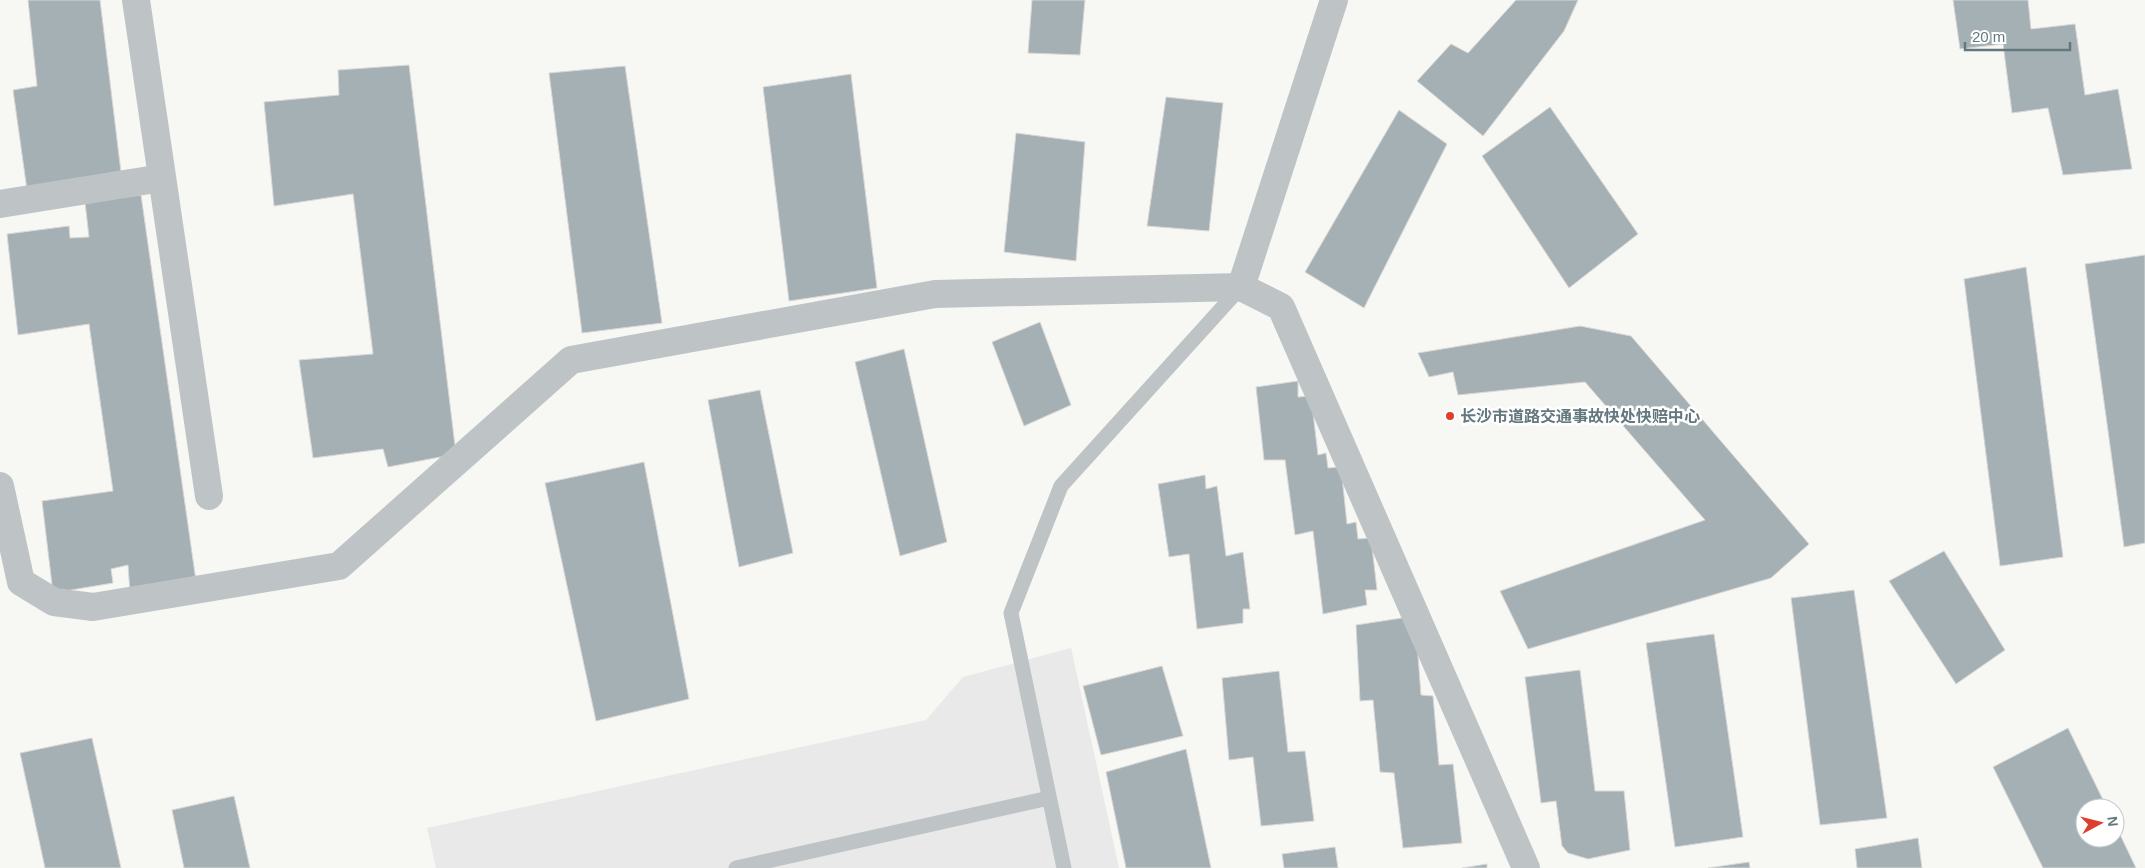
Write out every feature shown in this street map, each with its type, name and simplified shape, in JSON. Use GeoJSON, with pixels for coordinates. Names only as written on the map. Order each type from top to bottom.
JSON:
{"type":"FeatureCollection","features":[{"type":"Feature","properties":{"kind":"street"},"geometry":{"type":"LineString","coordinates":[[136,0],[209,496]]}},
{"type":"Feature","properties":{"kind":"street"},"geometry":{"type":"LineString","coordinates":[[1241,287],[1334,0]]}},
{"type":"Feature","properties":{"kind":"street"},"geometry":{"type":"LineString","coordinates":[[0,204],[162,178]]}},
{"type":"Feature","properties":{"kind":"street"},"geometry":{"type":"LineString","coordinates":[[0,486],[21,582],[54,602],[93,607],[339,566],[571,360],[935,294],[1241,287],[1281,307],[1526,868]]}},
{"type":"Feature","properties":{"kind":"lane"},"geometry":{"type":"LineString","coordinates":[[1064,868],[1011,613],[1061,486],[1241,287]]}},
{"type":"Feature","properties":{"kind":"lane"},"geometry":{"type":"LineString","coordinates":[[736,868],[1048,798]]}},
{"type":"Feature","properties":{"kind":"shaded area"},"geometry":{"type":"Polygon","coordinates":[[[1071,648],[1119,868],[436,868],[427,828],[926,720],[963,677],[1071,648]]]}},
{"type":"Feature","properties":{"kind":"building"},"geometry":{"type":"Polygon","coordinates":[[[28,0],[100,0],[121,172],[27,190],[13,90],[37,86],[28,0]]]}},
{"type":"Feature","properties":{"kind":"building"},"geometry":{"type":"Polygon","coordinates":[[[1032,0],[1085,0],[1080,55],[1028,53],[1032,0]]]}},
{"type":"Feature","properties":{"kind":"building"},"geometry":{"type":"Polygon","coordinates":[[[1516,0],[1578,0],[1564,31],[1483,136],[1417,81],[1451,44],[1468,53],[1516,0]]]}},
{"type":"Feature","properties":{"kind":"building"},"geometry":{"type":"Polygon","coordinates":[[[1953,0],[2028,0],[2031,29],[2075,24],[2085,95],[2118,89],[2132,169],[2063,175],[2048,108],[2012,113],[2003,44],[1960,49],[1953,0]]]}},
{"type":"Feature","properties":{"kind":"building"},"geometry":{"type":"Polygon","coordinates":[[[409,65],[456,454],[388,467],[383,449],[313,458],[299,360],[373,354],[353,194],[274,206],[264,102],[339,95],[338,70],[409,65]]]}},
{"type":"Feature","properties":{"kind":"building"},"geometry":{"type":"Polygon","coordinates":[[[625,66],[662,323],[582,333],[549,73],[625,66]]]}},
{"type":"Feature","properties":{"kind":"building"},"geometry":{"type":"Polygon","coordinates":[[[851,74],[877,288],[789,301],[763,87],[851,74]]]}},
{"type":"Feature","properties":{"kind":"building"},"geometry":{"type":"Polygon","coordinates":[[[1166,97],[1223,103],[1209,231],[1147,226],[1166,97]]]}},
{"type":"Feature","properties":{"kind":"building"},"geometry":{"type":"Polygon","coordinates":[[[1550,107],[1638,234],[1569,288],[1482,156],[1550,107]]]}},
{"type":"Feature","properties":{"kind":"building"},"geometry":{"type":"Polygon","coordinates":[[[1399,110],[1447,144],[1364,308],[1305,272],[1399,110]]]}},
{"type":"Feature","properties":{"kind":"building"},"geometry":{"type":"Polygon","coordinates":[[[1016,133],[1085,142],[1076,261],[1004,252],[1016,133]]]}},
{"type":"Feature","properties":{"kind":"building"},"geometry":{"type":"Polygon","coordinates":[[[141,195],[198,595],[131,606],[128,565],[111,569],[113,583],[53,593],[42,501],[113,491],[89,324],[18,335],[7,234],[69,226],[70,238],[89,237],[85,202],[141,195]]]}},
{"type":"Feature","properties":{"kind":"building"},"geometry":{"type":"Polygon","coordinates":[[[2145,255],[2145,543],[2124,547],[2085,264],[2145,255]]]}},
{"type":"Feature","properties":{"kind":"building"},"geometry":{"type":"Polygon","coordinates":[[[2026,267],[2063,557],[2000,566],[1964,279],[2026,267]]]}},
{"type":"Feature","properties":{"kind":"building"},"geometry":{"type":"Polygon","coordinates":[[[1040,322],[1071,405],[1024,426],[992,342],[1040,322]]]}},
{"type":"Feature","properties":{"kind":"building"},"geometry":{"type":"Polygon","coordinates":[[[1580,326],[1631,336],[1809,544],[1771,578],[1528,649],[1500,591],[1705,520],[1585,382],[1458,395],[1453,372],[1429,377],[1418,353],[1580,326]]]}},
{"type":"Feature","properties":{"kind":"building"},"geometry":{"type":"Polygon","coordinates":[[[904,349],[947,542],[900,556],[855,362],[904,349]]]}},
{"type":"Feature","properties":{"kind":"building"},"geometry":{"type":"Polygon","coordinates":[[[1298,381],[1298,397],[1311,396],[1318,455],[1326,453],[1328,468],[1341,467],[1347,524],[1356,522],[1358,539],[1371,538],[1377,590],[1365,590],[1367,605],[1323,614],[1313,531],[1295,535],[1285,460],[1264,460],[1256,387],[1298,381]]]}},
{"type":"Feature","properties":{"kind":"building"},"geometry":{"type":"Polygon","coordinates":[[[760,390],[793,553],[739,567],[708,400],[760,390]]]}},
{"type":"Feature","properties":{"kind":"building"},"geometry":{"type":"Polygon","coordinates":[[[644,462],[689,699],[596,721],[545,483],[644,462]]]}},
{"type":"Feature","properties":{"kind":"building"},"geometry":{"type":"Polygon","coordinates":[[[1205,475],[1206,489],[1217,486],[1226,556],[1243,552],[1250,609],[1243,609],[1243,623],[1197,629],[1189,554],[1169,557],[1158,484],[1205,475]]]}},
{"type":"Feature","properties":{"kind":"building"},"geometry":{"type":"Polygon","coordinates":[[[1944,551],[2005,650],[1956,684],[1889,581],[1944,551]]]}},
{"type":"Feature","properties":{"kind":"building"},"geometry":{"type":"Polygon","coordinates":[[[1854,590],[1887,818],[1820,825],[1791,598],[1854,590]]]}},
{"type":"Feature","properties":{"kind":"building"},"geometry":{"type":"Polygon","coordinates":[[[1415,616],[1421,695],[1433,696],[1439,765],[1453,764],[1462,843],[1403,848],[1394,773],[1380,772],[1373,700],[1360,701],[1356,625],[1415,616]]]}},
{"type":"Feature","properties":{"kind":"building"},"geometry":{"type":"Polygon","coordinates":[[[1714,634],[1743,837],[1675,847],[1646,643],[1714,634]]]}},
{"type":"Feature","properties":{"kind":"building"},"geometry":{"type":"Polygon","coordinates":[[[1162,666],[1183,736],[1101,755],[1083,686],[1162,666]]]}},
{"type":"Feature","properties":{"kind":"building"},"geometry":{"type":"Polygon","coordinates":[[[1580,670],[1595,791],[1624,791],[1630,850],[1588,859],[1568,853],[1562,846],[1556,801],[1541,803],[1525,677],[1580,670]]]}},
{"type":"Feature","properties":{"kind":"building"},"geometry":{"type":"Polygon","coordinates":[[[1279,671],[1288,752],[1305,751],[1314,821],[1261,826],[1253,757],[1229,760],[1222,678],[1279,671]]]}},
{"type":"Feature","properties":{"kind":"building"},"geometry":{"type":"Polygon","coordinates":[[[2068,728],[2102,798],[2075,798],[2075,848],[2125,848],[2125,845],[2136,868],[2043,868],[1993,767],[2068,728]]]}},
{"type":"Feature","properties":{"kind":"building"},"geometry":{"type":"Polygon","coordinates":[[[92,738],[121,868],[45,868],[20,753],[92,738]]]}},
{"type":"Feature","properties":{"kind":"building"},"geometry":{"type":"Polygon","coordinates":[[[1186,749],[1211,868],[1126,868],[1106,772],[1186,749]]]}},
{"type":"Feature","properties":{"kind":"building"},"geometry":{"type":"Polygon","coordinates":[[[234,796],[250,868],[184,868],[172,810],[234,796]]]}},
{"type":"Feature","properties":{"kind":"building"},"geometry":{"type":"Polygon","coordinates":[[[1918,838],[1922,868],[1857,868],[1855,849],[1918,838]]]}},
{"type":"Feature","properties":{"kind":"building"},"geometry":{"type":"Polygon","coordinates":[[[1335,847],[1338,868],[1284,868],[1282,854],[1335,847]]]}},
{"type":"Feature","properties":{"kind":"building"},"geometry":{"type":"Polygon","coordinates":[[[1749,862],[1750,868],[1708,868],[1749,862]]]}},
{"type":"Feature","properties":{"kind":"building"},"geometry":{"type":"Polygon","coordinates":[[[1487,864],[1487,868],[1462,868],[1487,864]]]}},
{"type":"Feature","properties":{"kind":"place","name":"长沙市道路交通事故快处快赔中心"},"geometry":{"type":"Point","coordinates":[1450,416]}}]}
